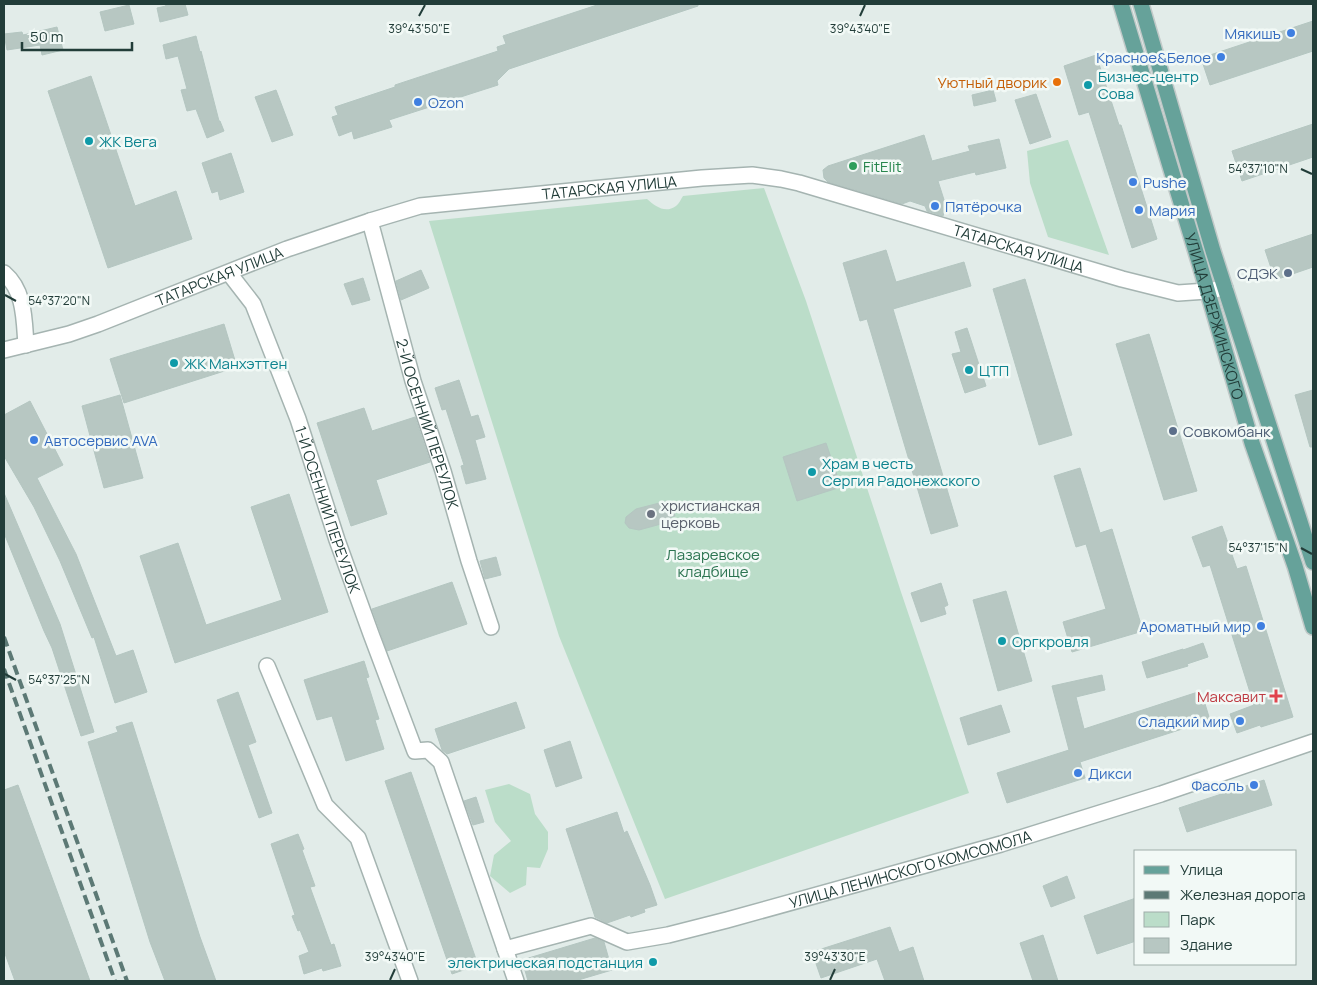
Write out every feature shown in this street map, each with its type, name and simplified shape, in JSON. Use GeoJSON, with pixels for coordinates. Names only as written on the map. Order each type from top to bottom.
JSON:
{"type":"FeatureCollection","features":[{"type":"Feature","properties":{"kind":"main road","name":"УЛИЦА ДЗЕРЖИНСКОГО"},"geometry":{"type":"LineString","coordinates":[[1141,4],[1178,135],[1225,288],[1313,562]]}},
{"type":"Feature","properties":{"kind":"main road","name":"УЛИЦА ДЗЕРЖИНСКОГО"},"geometry":{"type":"LineString","coordinates":[[1122,7],[1197,252],[1252,443],[1295,566],[1313,627]]}},
{"type":"Feature","properties":{"kind":"street"},"geometry":{"type":"LineString","coordinates":[[1122,7],[1141,4]]}},
{"type":"Feature","properties":{"kind":"street","name":"ТАТАРСКАЯ УЛИЦА"},"geometry":{"type":"LineString","coordinates":[[4,350],[68,334],[98,324],[287,249],[370,220],[420,206],[702,178],[752,175],[799,183],[1131,282],[1178,293],[1225,288]]}},
{"type":"Feature","properties":{"kind":"street","name":"2-Й ОСЕННИЙ ПЕРЕУЛОК"},"geometry":{"type":"LineString","coordinates":[[370,220],[413,381],[491,626]]}},
{"type":"Feature","properties":{"kind":"street"},"geometry":{"type":"LineString","coordinates":[[4,273],[11,279],[19,295],[23,309],[26,345]]}},
{"type":"Feature","properties":{"kind":"street","name":"1-Й ОСЕННИЙ ПЕРЕУЛОК"},"geometry":{"type":"LineString","coordinates":[[229,273],[253,304],[298,419],[337,540],[415,751],[428,750],[441,762],[505,949]]}},
{"type":"Feature","properties":{"kind":"street"},"geometry":{"type":"LineString","coordinates":[[268,666],[325,805],[358,838],[410,981]]}},
{"type":"Feature","properties":{"kind":"street","name":"УЛИЦА ЛЕНИНСКОГО КОМСОМОЛА"},"geometry":{"type":"LineString","coordinates":[[505,949],[591,926],[627,942],[685,931],[1001,844],[1161,794],[1313,742]]}},
{"type":"Feature","properties":{"kind":"street"},"geometry":{"type":"LineString","coordinates":[[505,949],[516,981]]}},
{"type":"Feature","properties":{"kind":"green space"},"geometry":{"type":"Polygon","coordinates":[[[1068,140],[1109,255],[1048,237],[1030,183],[1027,151],[1068,140]]]}},
{"type":"Feature","properties":{"kind":"green space","name":"Лазаревское кладбище"},"geometry":{"type":"Polygon","coordinates":[[[764,188],[806,301],[969,793],[665,899],[559,636],[429,221],[647,199],[657,206],[668,209],[677,205],[683,196],[764,188]]]}},
{"type":"Feature","properties":{"kind":"green space"},"geometry":{"type":"Polygon","coordinates":[[[509,784],[530,794],[535,814],[548,832],[548,849],[540,868],[527,867],[526,885],[510,893],[490,876],[494,855],[511,841],[495,822],[485,790],[509,784]]]}},
{"type":"Feature","properties":{"kind":"building"},"geometry":{"type":"Polygon","coordinates":[[[165,4],[185,4],[188,15],[160,22],[157,8],[166,6],[165,4]]]}},
{"type":"Feature","properties":{"kind":"building"},"geometry":{"type":"Polygon","coordinates":[[[600,4],[698,4],[698,6],[509,69],[497,81],[498,85],[389,120],[392,127],[354,139],[352,131],[339,136],[332,117],[338,115],[335,107],[498,51],[497,47],[506,44],[503,36],[600,4]]]}},
{"type":"Feature","properties":{"kind":"building"},"geometry":{"type":"Polygon","coordinates":[[[129,5],[134,24],[105,31],[100,12],[129,5]]]}},
{"type":"Feature","properties":{"kind":"building"},"geometry":{"type":"Polygon","coordinates":[[[1313,21],[1313,51],[1210,85],[1201,58],[1313,21]]]}},
{"type":"Feature","properties":{"kind":"building"},"geometry":{"type":"Polygon","coordinates":[[[57,27],[63,50],[42,55],[40,45],[7,50],[4,34],[22,32],[23,35],[57,27]]]}},
{"type":"Feature","properties":{"kind":"building"},"geometry":{"type":"Polygon","coordinates":[[[196,36],[219,121],[224,131],[207,138],[196,109],[187,111],[181,90],[187,89],[178,56],[166,59],[163,45],[196,36]]]}},
{"type":"Feature","properties":{"kind":"building"},"geometry":{"type":"Polygon","coordinates":[[[1096,55],[1119,125],[1121,125],[1157,239],[1132,248],[1089,112],[1079,115],[1064,66],[1096,55]]]}},
{"type":"Feature","properties":{"kind":"building","name":"ЖК Вега"},"geometry":{"type":"Polygon","coordinates":[[[91,76],[135,206],[176,191],[192,239],[108,268],[48,91],[91,76]]]}},
{"type":"Feature","properties":{"kind":"building"},"geometry":{"type":"Polygon","coordinates":[[[276,90],[293,135],[272,142],[255,97],[276,90]]]}},
{"type":"Feature","properties":{"kind":"building"},"geometry":{"type":"Polygon","coordinates":[[[993,90],[996,101],[974,106],[972,95],[993,90]]]}},
{"type":"Feature","properties":{"kind":"building"},"geometry":{"type":"Polygon","coordinates":[[[1036,94],[1051,137],[1030,144],[1015,100],[1036,94]]]}},
{"type":"Feature","properties":{"kind":"building"},"geometry":{"type":"Polygon","coordinates":[[[1313,124],[1313,157],[1242,181],[1232,151],[1313,124]]]}},
{"type":"Feature","properties":{"kind":"building"},"geometry":{"type":"Polygon","coordinates":[[[924,135],[932,161],[970,151],[968,146],[999,139],[1006,168],[976,175],[975,172],[938,181],[946,206],[943,216],[927,211],[925,206],[910,201],[902,204],[828,182],[824,178],[823,170],[828,166],[924,135]]]}},
{"type":"Feature","properties":{"kind":"building"},"geometry":{"type":"Polygon","coordinates":[[[231,153],[244,192],[220,200],[218,191],[212,193],[202,163],[231,153]]]}},
{"type":"Feature","properties":{"kind":"building"},"geometry":{"type":"Polygon","coordinates":[[[1313,234],[1313,267],[1275,280],[1265,250],[1313,234]]]}},
{"type":"Feature","properties":{"kind":"building"},"geometry":{"type":"Polygon","coordinates":[[[886,250],[896,282],[964,262],[971,286],[893,309],[958,526],[931,534],[867,319],[860,321],[843,263],[886,250]]]}},
{"type":"Feature","properties":{"kind":"building"},"geometry":{"type":"Polygon","coordinates":[[[421,270],[429,288],[401,300],[396,281],[421,270]]]}},
{"type":"Feature","properties":{"kind":"building"},"geometry":{"type":"Polygon","coordinates":[[[363,278],[370,300],[352,305],[344,284],[363,278]]]}},
{"type":"Feature","properties":{"kind":"building"},"geometry":{"type":"Polygon","coordinates":[[[1025,279],[1072,435],[1039,445],[993,289],[1025,279]]]}},
{"type":"Feature","properties":{"kind":"building","name":"ЖК Манхэттен"},"geometry":{"type":"Polygon","coordinates":[[[224,324],[237,367],[124,403],[110,359],[224,324]]]}},
{"type":"Feature","properties":{"kind":"building","name":"ЦТП"},"geometry":{"type":"Polygon","coordinates":[[[967,328],[986,386],[965,393],[952,354],[961,352],[955,332],[967,328]]]}},
{"type":"Feature","properties":{"kind":"building"},"geometry":{"type":"Polygon","coordinates":[[[1149,334],[1197,491],[1164,500],[1116,344],[1149,334]]]}},
{"type":"Feature","properties":{"kind":"building"},"geometry":{"type":"Polygon","coordinates":[[[459,380],[471,417],[478,415],[485,437],[475,440],[486,479],[466,484],[461,466],[464,465],[446,409],[442,410],[435,388],[459,380]]]}},
{"type":"Feature","properties":{"kind":"building"},"geometry":{"type":"Polygon","coordinates":[[[1313,390],[1313,447],[1310,447],[1295,395],[1313,390]]]}},
{"type":"Feature","properties":{"kind":"building"},"geometry":{"type":"Polygon","coordinates":[[[120,395],[143,478],[104,488],[82,406],[120,395]]]}},
{"type":"Feature","properties":{"kind":"building"},"geometry":{"type":"Polygon","coordinates":[[[30,401],[63,465],[37,478],[76,554],[116,656],[133,650],[147,692],[115,703],[94,637],[92,638],[60,561],[34,507],[4,456],[4,415],[30,401]]]}},
{"type":"Feature","properties":{"kind":"building"},"geometry":{"type":"Polygon","coordinates":[[[364,408],[372,431],[415,417],[430,462],[376,480],[387,514],[351,526],[317,423],[364,408]]]}},
{"type":"Feature","properties":{"kind":"building","name":"Храм в честь Сергия Радонежского"},"geometry":{"type":"Polygon","coordinates":[[[826,443],[841,487],[797,501],[783,457],[826,443]]]}},
{"type":"Feature","properties":{"kind":"building"},"geometry":{"type":"Polygon","coordinates":[[[1080,468],[1100,533],[1112,529],[1143,631],[1072,652],[1063,622],[1106,609],[1086,544],[1076,547],[1054,476],[1080,468]]]}},
{"type":"Feature","properties":{"kind":"building"},"geometry":{"type":"Polygon","coordinates":[[[4,493],[60,624],[94,732],[81,736],[52,648],[4,533],[4,493]]]}},
{"type":"Feature","properties":{"kind":"building"},"geometry":{"type":"Polygon","coordinates":[[[289,494],[328,612],[175,663],[140,556],[178,543],[206,625],[282,600],[251,507],[289,494]]]}},
{"type":"Feature","properties":{"kind":"building","name":"христианская церковь"},"geometry":{"type":"Polygon","coordinates":[[[667,501],[668,505],[672,505],[675,516],[671,517],[672,521],[639,530],[629,528],[625,523],[626,517],[636,509],[667,501]]]}},
{"type":"Feature","properties":{"kind":"building"},"geometry":{"type":"Polygon","coordinates":[[[1222,526],[1237,569],[1246,566],[1293,717],[1237,733],[1230,714],[1254,705],[1210,565],[1203,567],[1192,537],[1222,526]]]}},
{"type":"Feature","properties":{"kind":"building"},"geometry":{"type":"Polygon","coordinates":[[[496,557],[501,575],[485,579],[480,561],[496,557]]]}},
{"type":"Feature","properties":{"kind":"building"},"geometry":{"type":"Polygon","coordinates":[[[452,582],[467,624],[387,651],[372,609],[452,582]]]}},
{"type":"Feature","properties":{"kind":"building"},"geometry":{"type":"Polygon","coordinates":[[[941,583],[948,605],[944,607],[946,614],[921,622],[911,593],[941,583]]]}},
{"type":"Feature","properties":{"kind":"building","name":"Оргкровля"},"geometry":{"type":"Polygon","coordinates":[[[1006,591],[1032,681],[998,691],[973,600],[1006,591]]]}},
{"type":"Feature","properties":{"kind":"building"},"geometry":{"type":"Polygon","coordinates":[[[1203,643],[1208,657],[1187,664],[1188,666],[1147,678],[1142,662],[1203,643]]]}},
{"type":"Feature","properties":{"kind":"building"},"geometry":{"type":"Polygon","coordinates":[[[364,661],[369,677],[366,678],[379,719],[375,720],[384,749],[346,761],[332,716],[317,720],[304,680],[364,661]]]}},
{"type":"Feature","properties":{"kind":"building"},"geometry":{"type":"Polygon","coordinates":[[[1102,675],[1105,690],[1076,697],[1084,729],[1201,691],[1210,720],[1080,762],[1085,778],[1007,803],[997,773],[1069,750],[1052,686],[1102,675]]]}},
{"type":"Feature","properties":{"kind":"building"},"geometry":{"type":"Polygon","coordinates":[[[238,692],[256,742],[248,745],[272,813],[259,818],[217,700],[238,692]]]}},
{"type":"Feature","properties":{"kind":"building"},"geometry":{"type":"Polygon","coordinates":[[[516,702],[525,728],[447,754],[442,750],[435,729],[516,702]]]}},
{"type":"Feature","properties":{"kind":"building"},"geometry":{"type":"Polygon","coordinates":[[[1001,705],[1010,732],[968,745],[960,718],[1001,705]]]}},
{"type":"Feature","properties":{"kind":"building"},"geometry":{"type":"Polygon","coordinates":[[[132,722],[200,937],[216,981],[165,981],[150,942],[88,742],[118,732],[116,727],[132,722]]]}},
{"type":"Feature","properties":{"kind":"building"},"geometry":{"type":"Polygon","coordinates":[[[570,741],[582,778],[556,787],[544,750],[570,741]]]}},
{"type":"Feature","properties":{"kind":"building"},"geometry":{"type":"Polygon","coordinates":[[[411,772],[478,965],[452,974],[385,781],[411,772]]]}},
{"type":"Feature","properties":{"kind":"building"},"geometry":{"type":"Polygon","coordinates":[[[1264,780],[1272,805],[1187,832],[1179,808],[1264,780]]]}},
{"type":"Feature","properties":{"kind":"building"},"geometry":{"type":"Polygon","coordinates":[[[18,785],[90,981],[15,981],[4,951],[4,790],[18,785]]]}},
{"type":"Feature","properties":{"kind":"building"},"geometry":{"type":"Polygon","coordinates":[[[476,797],[484,822],[473,825],[464,801],[476,797]]]}},
{"type":"Feature","properties":{"kind":"building"},"geometry":{"type":"Polygon","coordinates":[[[617,812],[624,833],[627,831],[657,905],[644,909],[645,912],[607,923],[595,917],[566,829],[617,812]]]}},
{"type":"Feature","properties":{"kind":"building"},"geometry":{"type":"Polygon","coordinates":[[[298,834],[315,886],[310,887],[331,945],[334,944],[341,966],[323,971],[322,968],[304,974],[299,956],[309,952],[292,916],[295,915],[271,844],[298,834]]]}},
{"type":"Feature","properties":{"kind":"building"},"geometry":{"type":"Polygon","coordinates":[[[1067,876],[1075,898],[1051,907],[1043,886],[1067,876]]]}},
{"type":"Feature","properties":{"kind":"building"},"geometry":{"type":"Polygon","coordinates":[[[1134,899],[1134,942],[1097,954],[1084,916],[1134,899]]]}},
{"type":"Feature","properties":{"kind":"building"},"geometry":{"type":"Polygon","coordinates":[[[890,927],[899,952],[913,947],[924,981],[885,981],[877,959],[821,978],[812,952],[890,927]]]}},
{"type":"Feature","properties":{"kind":"building"},"geometry":{"type":"Polygon","coordinates":[[[1043,935],[1058,981],[1033,981],[1020,943],[1043,935]]]}},
{"type":"Feature","properties":{"kind":"building"},"geometry":{"type":"Polygon","coordinates":[[[595,938],[604,942],[612,970],[575,981],[528,981],[522,960],[595,938]]]}},
{"type":"Feature","properties":{"kind":"railway"},"geometry":{"type":"LineString","coordinates":[[4,637],[127,981]]}},
{"type":"Feature","properties":{"kind":"railway"},"geometry":{"type":"LineString","coordinates":[[4,669],[115,981]]}},
{"type":"Feature","properties":{"kind":"place","name":"Мякишъ"},"geometry":{"type":"Point","coordinates":[1291,33]}},
{"type":"Feature","properties":{"kind":"place","name":"Красное&Белое"},"geometry":{"type":"Point","coordinates":[1221,57]}},
{"type":"Feature","properties":{"kind":"place","name":"Уютный дворик"},"geometry":{"type":"Point","coordinates":[1057,82]}},
{"type":"Feature","properties":{"kind":"place","name":"Бизнес-центр Сова"},"geometry":{"type":"Point","coordinates":[1088,85]}},
{"type":"Feature","properties":{"kind":"place","name":"Ozon"},"geometry":{"type":"Point","coordinates":[418,102]}},
{"type":"Feature","properties":{"kind":"place","name":"ЖК Вега"},"geometry":{"type":"Point","coordinates":[89,141]}},
{"type":"Feature","properties":{"kind":"place","name":"FitElit"},"geometry":{"type":"Point","coordinates":[853,166]}},
{"type":"Feature","properties":{"kind":"place","name":"Pushe"},"geometry":{"type":"Point","coordinates":[1133,182]}},
{"type":"Feature","properties":{"kind":"place","name":"Пятёрочка"},"geometry":{"type":"Point","coordinates":[935,206]}},
{"type":"Feature","properties":{"kind":"place","name":"Мария"},"geometry":{"type":"Point","coordinates":[1139,210]}},
{"type":"Feature","properties":{"kind":"place","name":"СДЭК"},"geometry":{"type":"Point","coordinates":[1288,273]}},
{"type":"Feature","properties":{"kind":"place","name":"ЖК Манхэттен"},"geometry":{"type":"Point","coordinates":[174,363]}},
{"type":"Feature","properties":{"kind":"place","name":"ЦТП"},"geometry":{"type":"Point","coordinates":[969,370]}},
{"type":"Feature","properties":{"kind":"place","name":"Совкомбанк"},"geometry":{"type":"Point","coordinates":[1173,431]}},
{"type":"Feature","properties":{"kind":"place","name":"Автосервис AVA"},"geometry":{"type":"Point","coordinates":[34,440]}},
{"type":"Feature","properties":{"kind":"place","name":"Храм в честь Сергия Радонежского"},"geometry":{"type":"Point","coordinates":[812,472]}},
{"type":"Feature","properties":{"kind":"place","name":"христианская церковь"},"geometry":{"type":"Point","coordinates":[651,514]}},
{"type":"Feature","properties":{"kind":"place","name":"Ароматный мир"},"geometry":{"type":"Point","coordinates":[1261,626]}},
{"type":"Feature","properties":{"kind":"place","name":"Оргкровля"},"geometry":{"type":"Point","coordinates":[1002,641]}},
{"type":"Feature","properties":{"kind":"place","name":"Максавит"},"geometry":{"type":"Point","coordinates":[1276,696]}},
{"type":"Feature","properties":{"kind":"place","name":"Сладкий мир"},"geometry":{"type":"Point","coordinates":[1240,721]}},
{"type":"Feature","properties":{"kind":"place","name":"Дикси"},"geometry":{"type":"Point","coordinates":[1078,773]}},
{"type":"Feature","properties":{"kind":"place","name":"Фасоль"},"geometry":{"type":"Point","coordinates":[1254,785]}},
{"type":"Feature","properties":{"kind":"place","name":"электрическая подстанция"},"geometry":{"type":"Point","coordinates":[653,962]}}]}
